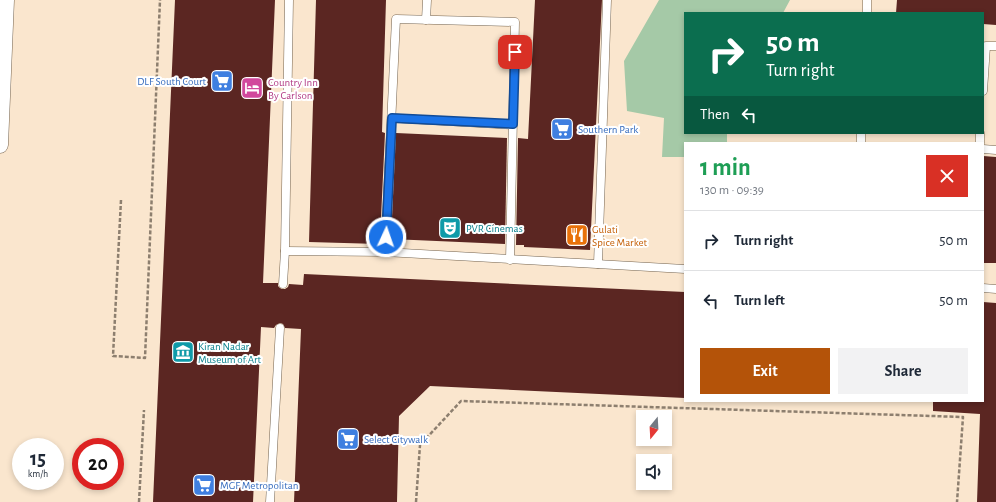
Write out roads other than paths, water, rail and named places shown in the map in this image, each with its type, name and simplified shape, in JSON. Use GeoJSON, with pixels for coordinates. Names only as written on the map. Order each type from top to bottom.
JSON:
{"type":"FeatureCollection","features":[{"type":"Feature","properties":{"kind":"street"},"geometry":{"type":"LineString","coordinates":[[0,145],[6,0]]}},
{"type":"Feature","properties":{"kind":"lane"},"geometry":{"type":"LineString","coordinates":[[283,284],[290,0]]}},
{"type":"Feature","properties":{"kind":"lane"},"geometry":{"type":"LineString","coordinates":[[426,20],[427,0]]}},
{"type":"Feature","properties":{"kind":"lane"},"geometry":{"type":"LineString","coordinates":[[598,264],[607,0]]}},
{"type":"Feature","properties":{"kind":"lane"},"geometry":{"type":"LineString","coordinates":[[867,0],[867,12]]}},
{"type":"Feature","properties":{"kind":"lane"},"geometry":{"type":"LineString","coordinates":[[385,252],[396,19],[516,22],[510,260]]}},
{"type":"Feature","properties":{"kind":"lane"},"geometry":{"type":"LineString","coordinates":[[984,76],[986,46],[996,46]]}},
{"type":"Feature","properties":{"kind":"lane"},"geometry":{"type":"LineString","coordinates":[[392,118],[513,124]]}},
{"type":"Feature","properties":{"kind":"lane"},"geometry":{"type":"LineString","coordinates":[[984,149],[996,150]]}},
{"type":"Feature","properties":{"kind":"lane"},"geometry":{"type":"LineString","coordinates":[[285,251],[385,252],[684,269]]}},
{"type":"Feature","properties":{"kind":"lane"},"geometry":{"type":"LineString","coordinates":[[984,288],[996,289]]}},
{"type":"Feature","properties":{"kind":"lane"},"geometry":{"type":"LineString","coordinates":[[270,502],[280,328]]}},
{"type":"Feature","properties":{"kind":"place","name":"DLF South Court"},"geometry":{"type":"Point","coordinates":[222,81]}},
{"type":"Feature","properties":{"kind":"place","name":"Country Inn By Carlson"},"geometry":{"type":"Point","coordinates":[252,88]}},
{"type":"Feature","properties":{"kind":"place","name":"Southern Park"},"geometry":{"type":"Point","coordinates":[562,129]}},
{"type":"Feature","properties":{"kind":"place","name":"PVR Cinemas"},"geometry":{"type":"Point","coordinates":[450,228]}},
{"type":"Feature","properties":{"kind":"place","name":"Gulati Spice Market"},"geometry":{"type":"Point","coordinates":[577,235]}},
{"type":"Feature","properties":{"kind":"place","name":"Kiran Nadar Museum of Art"},"geometry":{"type":"Point","coordinates":[183,352]}},
{"type":"Feature","properties":{"kind":"place","name":"Select Citywalk"},"geometry":{"type":"Point","coordinates":[348,439]}},
{"type":"Feature","properties":{"kind":"place","name":"MGF Metropolitan"},"geometry":{"type":"Point","coordinates":[204,485]}}]}
